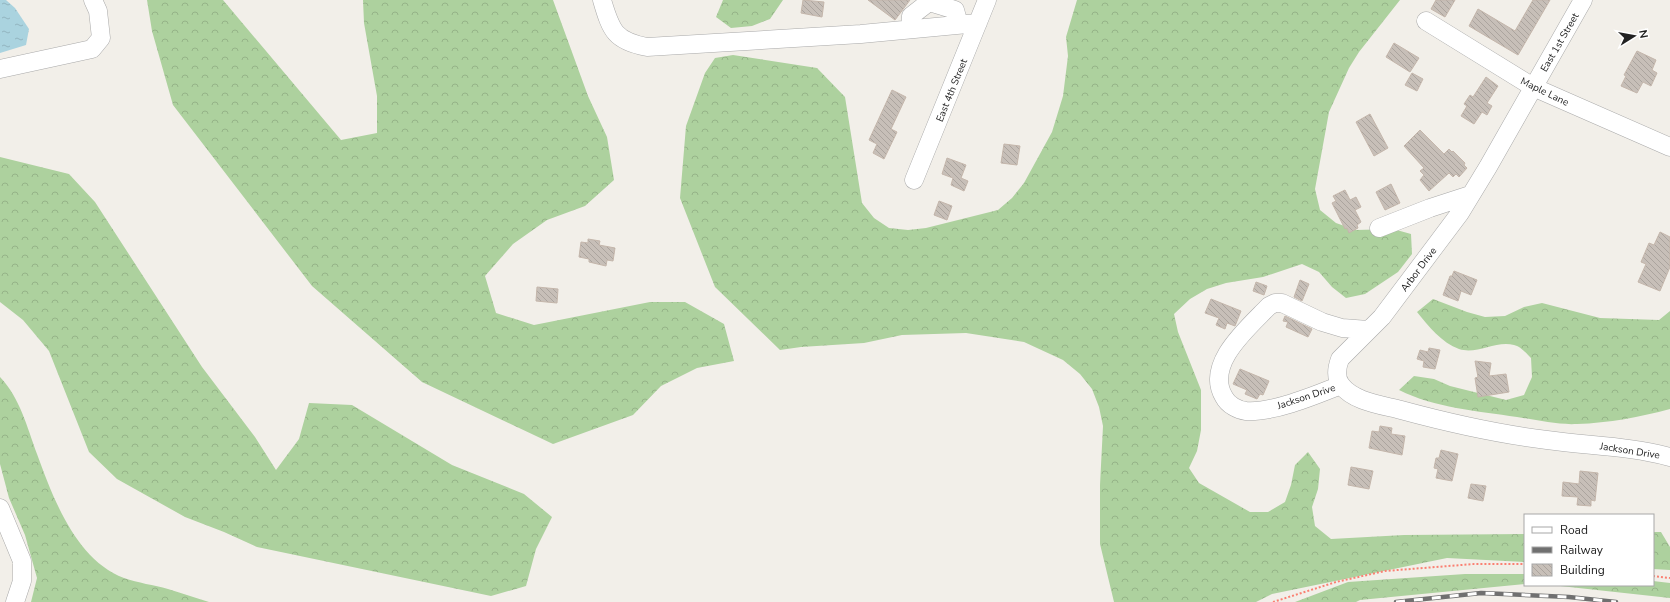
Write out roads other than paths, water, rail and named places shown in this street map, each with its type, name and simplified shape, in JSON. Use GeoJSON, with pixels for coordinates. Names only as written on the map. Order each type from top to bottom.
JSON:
{"type":"FeatureCollection","features":[{"type":"Feature","properties":{"kind":"street"},"geometry":{"type":"LineString","coordinates":[[0,69],[92,49],[101,38],[98,11],[93,0]]}},
{"type":"Feature","properties":{"kind":"street"},"geometry":{"type":"LineString","coordinates":[[602,0],[612,28],[620,38],[631,44],[647,47],[854,35],[978,23]]}},
{"type":"Feature","properties":{"kind":"street","name":"East 4th Street"},"geometry":{"type":"LineString","coordinates":[[914,180],[987,0]]}},
{"type":"Feature","properties":{"kind":"street","name":"East 1st Street"},"geometry":{"type":"LineString","coordinates":[[1499,146],[1583,0]]}},
{"type":"Feature","properties":{"kind":"street"},"geometry":{"type":"LineString","coordinates":[[910,29],[911,16],[928,2],[955,10],[959,24]]}},
{"type":"Feature","properties":{"kind":"street","name":"Maple Lane"},"geometry":{"type":"LineString","coordinates":[[1426,21],[1533,87],[1670,147]]}},
{"type":"Feature","properties":{"kind":"street","name":"Arbor Drive"},"geometry":{"type":"LineString","coordinates":[[1340,385],[1337,377],[1337,368],[1340,359],[1382,317],[1460,213],[1499,146]]}},
{"type":"Feature","properties":{"kind":"street"},"geometry":{"type":"LineString","coordinates":[[1379,228],[1430,208],[1470,195]]}},
{"type":"Feature","properties":{"kind":"street","name":"Jackson Drive"},"geometry":{"type":"LineString","coordinates":[[1368,330],[1342,328],[1322,322],[1282,303],[1275,303],[1270,306],[1233,345],[1223,362],[1219,373],[1221,394],[1226,402],[1246,411],[1259,410],[1306,399],[1340,385],[1355,397],[1436,419],[1492,432],[1548,441],[1618,446],[1670,458]]}},
{"type":"Feature","properties":{"kind":"street"},"geometry":{"type":"LineString","coordinates":[[0,508],[22,561],[22,582],[15,602]]}},
{"type":"Feature","properties":{"kind":"water"},"geometry":{"type":"Polygon","coordinates":[[[0,0],[6,0],[15,8],[29,29],[26,45],[0,53],[0,0]]]}},
{"type":"Feature","properties":{"kind":"railway"},"geometry":{"type":"LineString","coordinates":[[1396,602],[1481,593],[1569,597],[1616,602]]}}]}
